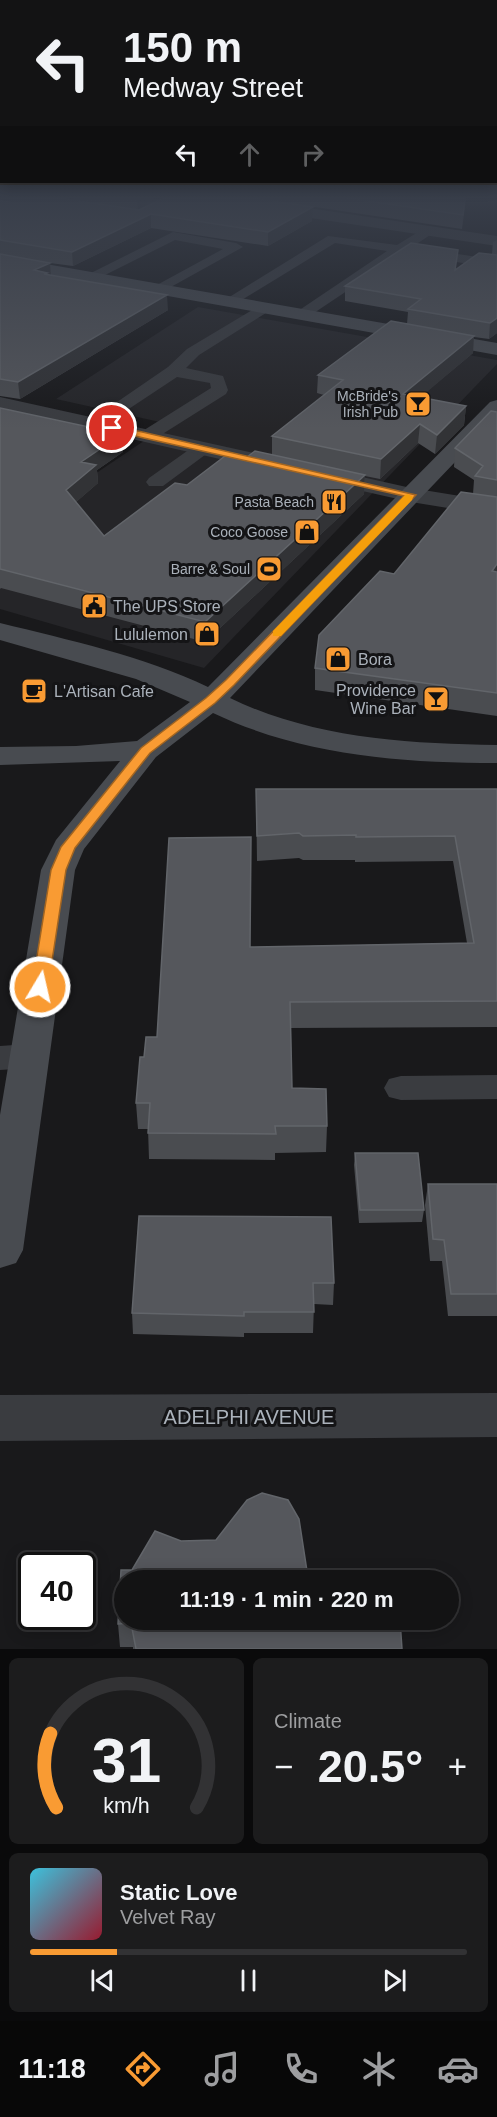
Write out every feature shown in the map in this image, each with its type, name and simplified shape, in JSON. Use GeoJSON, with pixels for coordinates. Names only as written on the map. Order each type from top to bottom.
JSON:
{"type":"FeatureCollection","features":[{"type":"Feature","properties":{"kind":"street"},"geometry":{"type":"LineString","coordinates":[[84,275],[497,349]]}},
{"type":"Feature","properties":{"kind":"street"},"geometry":{"type":"LineString","coordinates":[[0,403],[411,495],[497,509]]}},
{"type":"Feature","properties":{"kind":"street"},"geometry":{"type":"LineString","coordinates":[[0,1250],[15,1057],[58,870],[68,847],[145,750],[210,701],[497,406]]}},
{"type":"Feature","properties":{"kind":"street"},"geometry":{"type":"LineString","coordinates":[[0,631],[165,679],[210,701],[269,724],[338,742],[421,753],[497,754]]}},
{"type":"Feature","properties":{"kind":"street"},"geometry":{"type":"LineString","coordinates":[[0,756],[76,755],[145,750]]}},
{"type":"Feature","properties":{"kind":"street","name":"ADELPHI AVENUE"},"geometry":{"type":"LineString","coordinates":[[0,1418],[497,1415]]}},
{"type":"Feature","properties":{"kind":"lane"},"geometry":{"type":"LineString","coordinates":[[160,289],[185,275]]}},
{"type":"Feature","properties":{"kind":"lane"},"geometry":{"type":"LineString","coordinates":[[230,301],[273,275]]}},
{"type":"Feature","properties":{"kind":"lane"},"geometry":{"type":"LineString","coordinates":[[303,314],[361,275]]}},
{"type":"Feature","properties":{"kind":"lane"},"geometry":{"type":"LineString","coordinates":[[94,424],[174,371],[193,352],[264,308]]}},
{"type":"Feature","properties":{"kind":"lane"},"geometry":{"type":"LineString","coordinates":[[147,436],[220,390],[217,380],[174,371]]}},
{"type":"Feature","properties":{"kind":"lane"},"geometry":{"type":"LineString","coordinates":[[156,482],[203,448]]}},
{"type":"Feature","properties":{"kind":"lane"},"geometry":{"type":"LineString","coordinates":[[401,1088],[497,1087]]}},
{"type":"Feature","properties":{"kind":"shaded area"},"geometry":{"type":"Polygon","coordinates":[[[198,307],[497,360],[497,364],[204,668],[0,609],[0,538],[169,424],[56,399],[198,307]]]}},
{"type":"Feature","properties":{"kind":"building"},"geometry":{"type":"Polygon","coordinates":[[[0,275],[50,275],[167,295],[18,382],[0,379],[0,275]]]}},
{"type":"Feature","properties":{"kind":"building"},"geometry":{"type":"Polygon","coordinates":[[[362,275],[497,275],[497,318],[490,323],[408,309],[421,299],[345,286],[362,275]]]}},
{"type":"Feature","properties":{"kind":"building"},"geometry":{"type":"Polygon","coordinates":[[[391,321],[474,336],[403,394],[466,406],[437,435],[420,424],[381,459],[272,436],[343,380],[318,375],[391,321]]]}},
{"type":"Feature","properties":{"kind":"building"},"geometry":{"type":"Polygon","coordinates":[[[0,408],[122,434],[81,462],[96,465],[66,490],[104,536],[175,483],[187,485],[229,453],[247,457],[255,451],[365,475],[205,622],[0,569],[0,408]]]}},
{"type":"Feature","properties":{"kind":"building"},"geometry":{"type":"Polygon","coordinates":[[[491,411],[497,412],[497,480],[475,476],[483,466],[455,448],[491,411]]]}},
{"type":"Feature","properties":{"kind":"building"},"geometry":{"type":"Polygon","coordinates":[[[461,492],[497,497],[497,564],[492,571],[497,572],[497,693],[315,668],[319,635],[380,571],[394,574],[461,492]]]}},
{"type":"Feature","properties":{"kind":"building"},"geometry":{"type":"Polygon","coordinates":[[[256,789],[497,789],[497,1001],[290,1002],[292,1088],[326,1089],[327,1126],[275,1126],[276,1134],[148,1133],[150,1103],[136,1103],[140,1057],[144,1057],[146,1037],[157,1037],[169,838],[251,837],[250,947],[474,943],[455,836],[303,836],[299,833],[257,836],[256,789]]]}},
{"type":"Feature","properties":{"kind":"building"},"geometry":{"type":"Polygon","coordinates":[[[355,1153],[418,1153],[424,1210],[360,1210],[355,1153]]]}},
{"type":"Feature","properties":{"kind":"building"},"geometry":{"type":"Polygon","coordinates":[[[428,1184],[497,1184],[497,1294],[451,1294],[444,1240],[433,1239],[428,1184]]]}},
{"type":"Feature","properties":{"kind":"building"},"geometry":{"type":"Polygon","coordinates":[[[139,1216],[331,1217],[334,1283],[313,1283],[314,1312],[244,1312],[244,1316],[132,1313],[139,1216]]]}},
{"type":"Feature","properties":{"kind":"building"},"geometry":{"type":"Polygon","coordinates":[[[262,1493],[288,1500],[299,1519],[307,1570],[132,1570],[155,1531],[181,1541],[216,1540],[247,1500],[262,1493]]]}},
{"type":"Feature","properties":{"kind":"building"},"geometry":{"type":"Polygon","coordinates":[[[132,1630],[401,1630],[402,1649],[136,1649],[132,1630]]]}},
{"type":"Feature","properties":{"kind":"slow traffic"},"geometry":{"type":"LineString","coordinates":[[277,633],[408,497]]}},
{"type":"Feature","properties":{"kind":"place","name":"McBride's Irish Pub"},"geometry":{"type":"Point","coordinates":[418,404]}},
{"type":"Feature","properties":{"kind":"place","name":"Pasta Beach"},"geometry":{"type":"Point","coordinates":[334,502]}},
{"type":"Feature","properties":{"kind":"place","name":"Coco Goose"},"geometry":{"type":"Point","coordinates":[307,532]}},
{"type":"Feature","properties":{"kind":"place","name":"Barre & Soul"},"geometry":{"type":"Point","coordinates":[269,569]}},
{"type":"Feature","properties":{"kind":"place","name":"The UPS Store"},"geometry":{"type":"Point","coordinates":[94,606]}},
{"type":"Feature","properties":{"kind":"place","name":"Lululemon"},"geometry":{"type":"Point","coordinates":[207,634]}},
{"type":"Feature","properties":{"kind":"place","name":"Bora"},"geometry":{"type":"Point","coordinates":[338,659]}},
{"type":"Feature","properties":{"kind":"place","name":"L'Artisan Cafe"},"geometry":{"type":"Point","coordinates":[34,691]}},
{"type":"Feature","properties":{"kind":"place","name":"Providence Wine Bar"},"geometry":{"type":"Point","coordinates":[436,699]}},
{"type":"Feature","properties":{"kind":"route"},"geometry":{"type":"LineString","coordinates":[[40,987],[58,870],[68,847],[145,750],[210,701],[230,682],[411,495],[112,428]]}}]}
